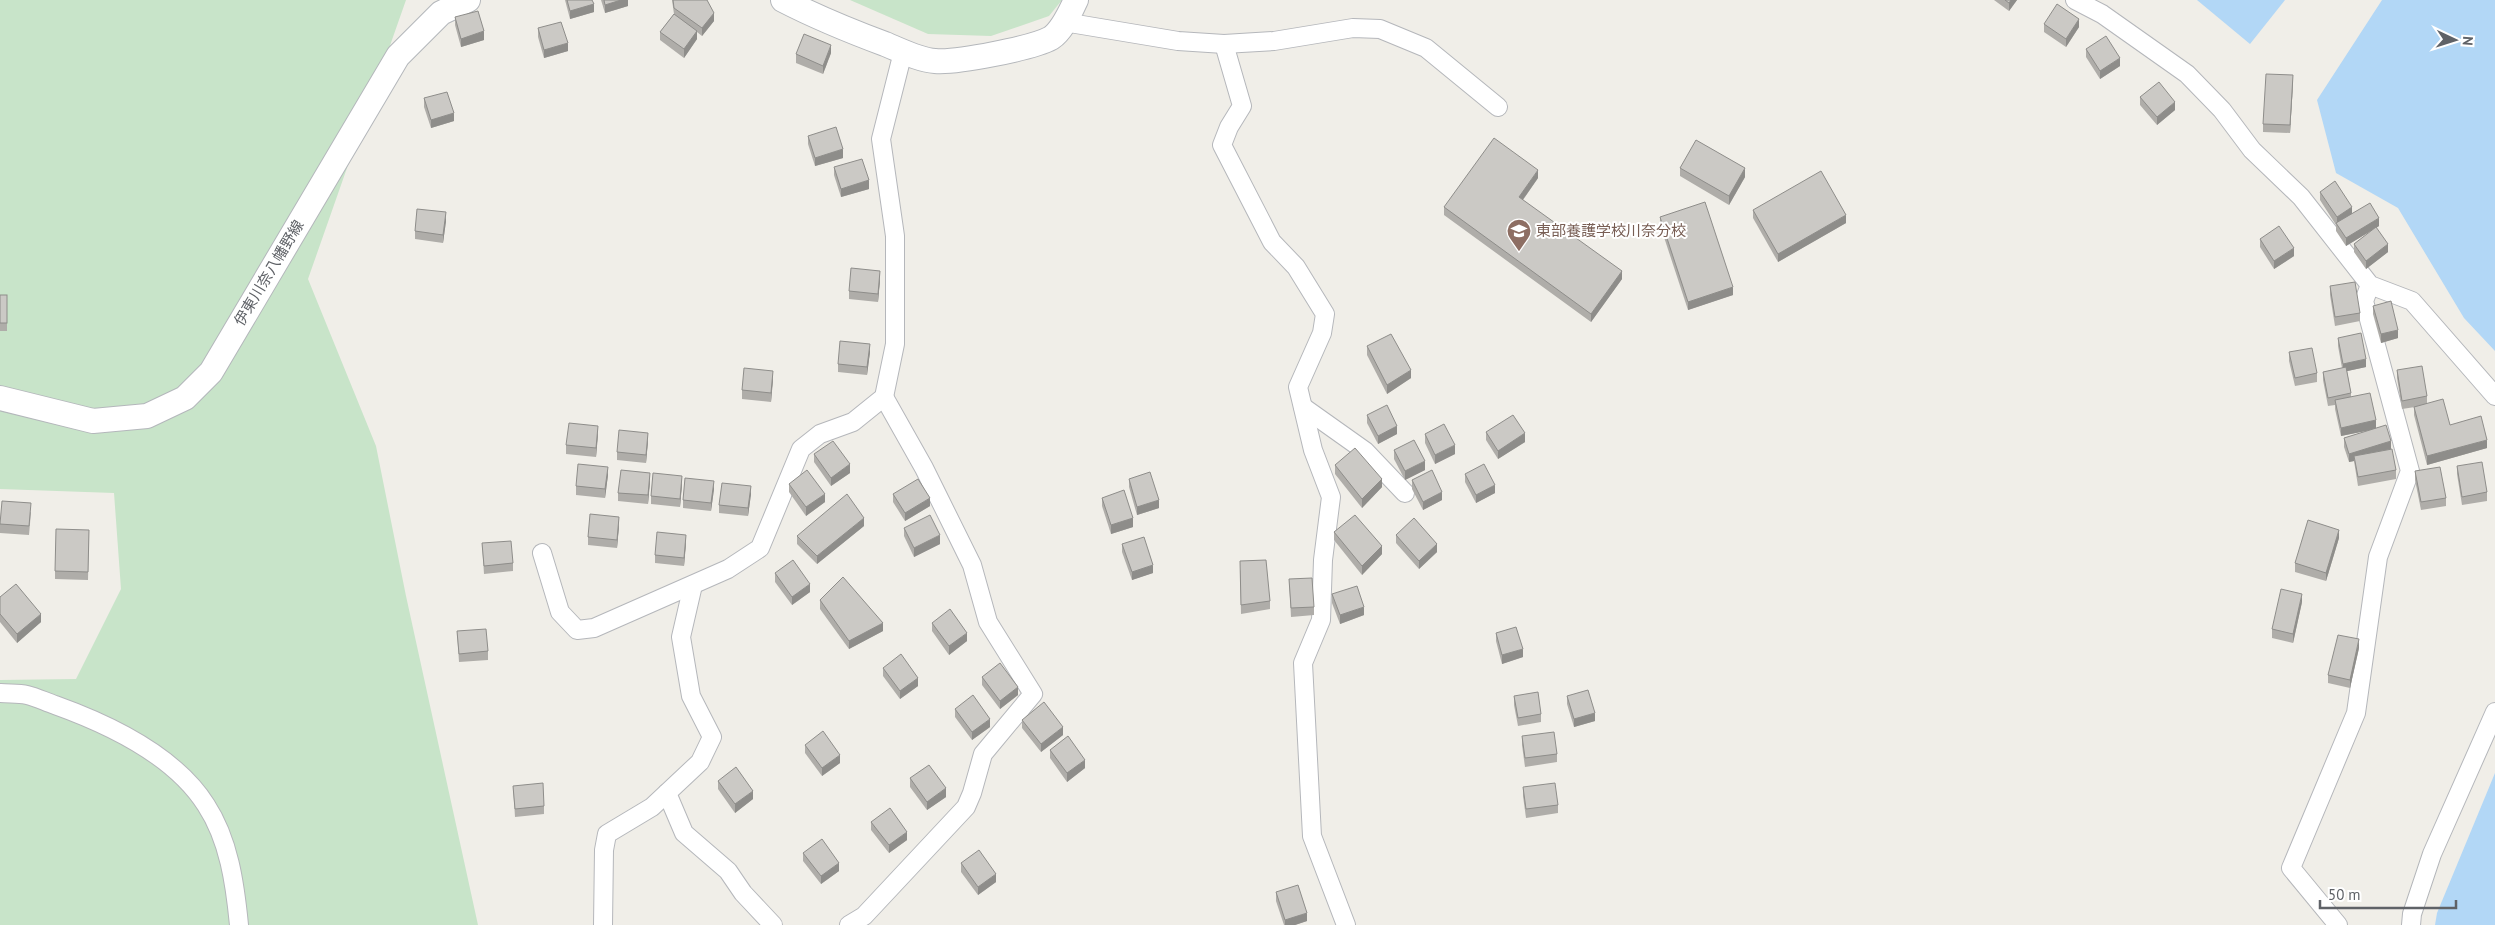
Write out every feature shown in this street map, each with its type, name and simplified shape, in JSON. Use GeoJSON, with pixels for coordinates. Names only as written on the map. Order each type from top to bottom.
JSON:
{"type":"FeatureCollection","features":[{"type":"Feature","properties":{"kind":"main road","name":"伊東川奈八幡野線"},"geometry":{"type":"LineString","coordinates":[[0,398],[93,421],[147,416],[185,398],[211,372],[398,56],[441,13],[468,0]]}},
{"type":"Feature","properties":{"kind":"main road"},"geometry":{"type":"LineString","coordinates":[[783,0],[817,18],[903,52],[935,61],[970,59],[1051,38],[1064,22],[1076,0]]}},
{"type":"Feature","properties":{"kind":"street"},"geometry":{"type":"LineString","coordinates":[[2075,0],[2102,14],[2188,74],[2222,110],[2252,150],[2301,197],[2370,285],[2412,301],[2495,396]]}},
{"type":"Feature","properties":{"kind":"street"},"geometry":{"type":"LineString","coordinates":[[1064,22],[1178,40],[1224,44],[1274,41],[1353,28],[1380,29],[1426,48],[1498,107]]}},
{"type":"Feature","properties":{"kind":"street"},"geometry":{"type":"LineString","coordinates":[[1224,44],[1242,106],[1229,127],[1222,145],[1272,242],[1296,266],[1325,314],[1322,333],[1298,386],[1313,450],[1331,497],[1323,560],[1321,620],[1303,663],[1312,836],[1346,925]]}},
{"type":"Feature","properties":{"kind":"street"},"geometry":{"type":"LineString","coordinates":[[542,553],[560,612],[577,630],[594,628],[693,585],[728,569],[760,548],[800,450],[820,434],[853,422],[884,397],[896,344],[895,236],[880,139],[903,52]]}},
{"type":"Feature","properties":{"kind":"street"},"geometry":{"type":"LineString","coordinates":[[2338,925],[2291,868],[2356,713],[2378,557],[2410,471],[2364,302],[2370,285]]}},
{"type":"Feature","properties":{"kind":"street"},"geometry":{"type":"LineString","coordinates":[[849,925],[864,916],[966,807],[983,754],[1032,694],[988,622],[972,565],[924,468],[884,397]]}},
{"type":"Feature","properties":{"kind":"street"},"geometry":{"type":"LineString","coordinates":[[1303,407],[1365,451],[1405,493]]}},
{"type":"Feature","properties":{"kind":"street"},"geometry":{"type":"LineString","coordinates":[[604,925],[604,850],[607,834],[652,807],[700,762],[712,737],[692,696],[681,637],[693,585]]}},
{"type":"Feature","properties":{"kind":"street"},"geometry":{"type":"LineString","coordinates":[[0,693],[27,695],[80,714],[121,734],[175,768],[206,804],[224,843],[235,880],[239,925]]}},
{"type":"Feature","properties":{"kind":"street"},"geometry":{"type":"LineString","coordinates":[[2411,925],[2412,914],[2432,854],[2495,712]]}},
{"type":"Feature","properties":{"kind":"street"},"geometry":{"type":"LineString","coordinates":[[667,793],[684,833],[728,871],[743,893],[773,925]]}},
{"type":"Feature","properties":{"kind":"green space"},"geometry":{"type":"Polygon","coordinates":[[[0,0],[406,0],[308,279],[376,446],[406,596],[478,925],[0,925],[0,680],[76,679],[121,589],[114,493],[0,489],[0,0]]]}},
{"type":"Feature","properties":{"kind":"green space"},"geometry":{"type":"Polygon","coordinates":[[[850,0],[1062,0],[1049,16],[991,36],[928,34],[850,0]]]}},
{"type":"Feature","properties":{"kind":"water"},"geometry":{"type":"Polygon","coordinates":[[[2197,0],[2285,0],[2250,44],[2197,0]]]}},
{"type":"Feature","properties":{"kind":"water"},"geometry":{"type":"Polygon","coordinates":[[[2382,0],[2495,0],[2495,351],[2464,318],[2398,208],[2336,173],[2317,100],[2382,0]]]}},
{"type":"Feature","properties":{"kind":"water"},"geometry":{"type":"Polygon","coordinates":[[[2495,773],[2495,925],[2435,925],[2437,913],[2495,773]]]}},
{"type":"Feature","properties":{"kind":"building"},"geometry":{"type":"Polygon","coordinates":[[[567,0],[592,0],[594,4],[570,11],[567,0]]]}},
{"type":"Feature","properties":{"kind":"building"},"geometry":{"type":"Polygon","coordinates":[[[604,0],[621,0],[605,5],[604,0]]]}},
{"type":"Feature","properties":{"kind":"building"},"geometry":{"type":"Polygon","coordinates":[[[673,0],[707,0],[714,13],[702,28],[674,8],[673,0]]]}},
{"type":"Feature","properties":{"kind":"building"},"geometry":{"type":"Polygon","coordinates":[[[2057,4],[2079,19],[2066,39],[2044,24],[2057,4]]]}},
{"type":"Feature","properties":{"kind":"building"},"geometry":{"type":"Polygon","coordinates":[[[478,11],[484,31],[461,39],[455,17],[478,11]]]}},
{"type":"Feature","properties":{"kind":"building"},"geometry":{"type":"Polygon","coordinates":[[[674,14],[697,31],[684,49],[660,32],[674,14]]]}},
{"type":"Feature","properties":{"kind":"building"},"geometry":{"type":"Polygon","coordinates":[[[561,22],[568,43],[544,50],[538,28],[561,22]]]}},
{"type":"Feature","properties":{"kind":"building"},"geometry":{"type":"Polygon","coordinates":[[[804,34],[831,45],[823,66],[796,54],[804,34]]]}},
{"type":"Feature","properties":{"kind":"building"},"geometry":{"type":"Polygon","coordinates":[[[2106,36],[2120,58],[2100,71],[2086,49],[2106,36]]]}},
{"type":"Feature","properties":{"kind":"building"},"geometry":{"type":"Polygon","coordinates":[[[2266,74],[2293,75],[2290,125],[2263,124],[2266,74]]]}},
{"type":"Feature","properties":{"kind":"building"},"geometry":{"type":"Polygon","coordinates":[[[2159,82],[2175,102],[2157,117],[2140,97],[2159,82]]]}},
{"type":"Feature","properties":{"kind":"building"},"geometry":{"type":"Polygon","coordinates":[[[447,92],[454,113],[431,120],[424,98],[447,92]]]}},
{"type":"Feature","properties":{"kind":"building"},"geometry":{"type":"Polygon","coordinates":[[[836,127],[843,149],[815,158],[808,136],[836,127]]]}},
{"type":"Feature","properties":{"kind":"building"},"geometry":{"type":"Polygon","coordinates":[[[1494,138],[1538,170],[1519,197],[1622,271],[1591,314],[1444,207],[1494,138]]]}},
{"type":"Feature","properties":{"kind":"building"},"geometry":{"type":"Polygon","coordinates":[[[1696,140],[1745,168],[1729,196],[1680,168],[1696,140]]]}},
{"type":"Feature","properties":{"kind":"building"},"geometry":{"type":"Polygon","coordinates":[[[862,159],[869,180],[841,189],[834,167],[862,159]]]}},
{"type":"Feature","properties":{"kind":"building"},"geometry":{"type":"Polygon","coordinates":[[[1821,171],[1846,215],[1778,254],[1753,210],[1821,171]]]}},
{"type":"Feature","properties":{"kind":"building"},"geometry":{"type":"Polygon","coordinates":[[[2335,181],[2352,207],[2337,217],[2320,192],[2335,181]]]}},
{"type":"Feature","properties":{"kind":"building"},"geometry":{"type":"Polygon","coordinates":[[[1705,202],[1733,287],[1688,302],[1660,217],[1705,202]]]}},
{"type":"Feature","properties":{"kind":"building"},"geometry":{"type":"Polygon","coordinates":[[[2370,203],[2379,218],[2346,238],[2336,223],[2370,203]]]}},
{"type":"Feature","properties":{"kind":"building"},"geometry":{"type":"Polygon","coordinates":[[[417,209],[446,212],[443,235],[415,231],[417,209]]]}},
{"type":"Feature","properties":{"kind":"building"},"geometry":{"type":"Polygon","coordinates":[[[2279,226],[2294,248],[2274,261],[2260,239],[2279,226]]]}},
{"type":"Feature","properties":{"kind":"building"},"geometry":{"type":"Polygon","coordinates":[[[2376,227],[2388,244],[2366,261],[2354,244],[2376,227]]]}},
{"type":"Feature","properties":{"kind":"building"},"geometry":{"type":"Polygon","coordinates":[[[851,268],[880,271],[878,294],[849,291],[851,268]]]}},
{"type":"Feature","properties":{"kind":"building"},"geometry":{"type":"Polygon","coordinates":[[[2355,282],[2360,313],[2335,317],[2330,286],[2355,282]]]}},
{"type":"Feature","properties":{"kind":"building"},"geometry":{"type":"Polygon","coordinates":[[[0,295],[7,295],[7,323],[0,323],[0,295]]]}},
{"type":"Feature","properties":{"kind":"building"},"geometry":{"type":"Polygon","coordinates":[[[2391,301],[2398,330],[2381,334],[2373,306],[2391,301]]]}},
{"type":"Feature","properties":{"kind":"building"},"geometry":{"type":"Polygon","coordinates":[[[2361,333],[2366,359],[2343,364],[2338,338],[2361,333]]]}},
{"type":"Feature","properties":{"kind":"building"},"geometry":{"type":"Polygon","coordinates":[[[1391,334],[1411,370],[1387,385],[1367,346],[1391,334]]]}},
{"type":"Feature","properties":{"kind":"building"},"geometry":{"type":"Polygon","coordinates":[[[840,341],[870,344],[867,367],[838,364],[840,341]]]}},
{"type":"Feature","properties":{"kind":"building"},"geometry":{"type":"Polygon","coordinates":[[[2312,348],[2317,373],[2295,378],[2289,352],[2312,348]]]}},
{"type":"Feature","properties":{"kind":"building"},"geometry":{"type":"Polygon","coordinates":[[[2422,366],[2427,396],[2402,401],[2397,370],[2422,366]]]}},
{"type":"Feature","properties":{"kind":"building"},"geometry":{"type":"Polygon","coordinates":[[[2346,367],[2351,393],[2328,398],[2323,372],[2346,367]]]}},
{"type":"Feature","properties":{"kind":"building"},"geometry":{"type":"Polygon","coordinates":[[[744,368],[773,371],[771,393],[742,390],[744,368]]]}},
{"type":"Feature","properties":{"kind":"building"},"geometry":{"type":"Polygon","coordinates":[[[2370,393],[2376,420],[2341,428],[2335,400],[2370,393]]]}},
{"type":"Feature","properties":{"kind":"building"},"geometry":{"type":"Polygon","coordinates":[[[2443,399],[2450,425],[2481,416],[2487,440],[2427,456],[2414,407],[2443,399]]]}},
{"type":"Feature","properties":{"kind":"building"},"geometry":{"type":"Polygon","coordinates":[[[1387,405],[1397,426],[1378,436],[1367,415],[1387,405]]]}},
{"type":"Feature","properties":{"kind":"building"},"geometry":{"type":"Polygon","coordinates":[[[1513,415],[1525,433],[1498,451],[1486,432],[1513,415]]]}},
{"type":"Feature","properties":{"kind":"building"},"geometry":{"type":"Polygon","coordinates":[[[569,423],[598,426],[596,448],[566,445],[569,423]]]}},
{"type":"Feature","properties":{"kind":"building"},"geometry":{"type":"Polygon","coordinates":[[[1444,424],[1455,445],[1435,455],[1425,434],[1444,424]]]}},
{"type":"Feature","properties":{"kind":"building"},"geometry":{"type":"Polygon","coordinates":[[[2386,425],[2391,441],[2349,454],[2344,438],[2386,425]]]}},
{"type":"Feature","properties":{"kind":"building"},"geometry":{"type":"Polygon","coordinates":[[[619,430],[648,433],[646,455],[617,452],[619,430]]]}},
{"type":"Feature","properties":{"kind":"building"},"geometry":{"type":"Polygon","coordinates":[[[1414,440],[1425,461],[1405,471],[1394,450],[1414,440]]]}},
{"type":"Feature","properties":{"kind":"building"},"geometry":{"type":"Polygon","coordinates":[[[833,441],[850,464],[831,478],[814,454],[833,441]]]}},
{"type":"Feature","properties":{"kind":"building"},"geometry":{"type":"Polygon","coordinates":[[[1355,448],[1382,479],[1362,499],[1335,465],[1355,448]]]}},
{"type":"Feature","properties":{"kind":"building"},"geometry":{"type":"Polygon","coordinates":[[[2392,449],[2396,470],[2358,477],[2354,456],[2392,449]]]}},
{"type":"Feature","properties":{"kind":"building"},"geometry":{"type":"Polygon","coordinates":[[[2482,462],[2487,492],[2462,497],[2457,466],[2482,462]]]}},
{"type":"Feature","properties":{"kind":"building"},"geometry":{"type":"Polygon","coordinates":[[[578,464],[608,467],[605,489],[576,486],[578,464]]]}},
{"type":"Feature","properties":{"kind":"building"},"geometry":{"type":"Polygon","coordinates":[[[1484,464],[1495,485],[1476,495],[1465,474],[1484,464]]]}},
{"type":"Feature","properties":{"kind":"building"},"geometry":{"type":"Polygon","coordinates":[[[2440,467],[2446,498],[2421,502],[2415,471],[2440,467]]]}},
{"type":"Feature","properties":{"kind":"building"},"geometry":{"type":"Polygon","coordinates":[[[621,470],[650,473],[648,495],[618,493],[621,470]]]}},
{"type":"Feature","properties":{"kind":"building"},"geometry":{"type":"Polygon","coordinates":[[[807,470],[825,494],[806,507],[789,484],[807,470]]]}},
{"type":"Feature","properties":{"kind":"building"},"geometry":{"type":"Polygon","coordinates":[[[1432,470],[1442,492],[1423,502],[1412,480],[1432,470]]]}},
{"type":"Feature","properties":{"kind":"building"},"geometry":{"type":"Polygon","coordinates":[[[1150,472],[1159,500],[1137,507],[1129,479],[1150,472]]]}},
{"type":"Feature","properties":{"kind":"building"},"geometry":{"type":"Polygon","coordinates":[[[653,473],[682,476],[680,499],[651,496],[653,473]]]}},
{"type":"Feature","properties":{"kind":"building"},"geometry":{"type":"Polygon","coordinates":[[[685,478],[714,481],[711,503],[683,500],[685,478]]]}},
{"type":"Feature","properties":{"kind":"building"},"geometry":{"type":"Polygon","coordinates":[[[918,479],[930,498],[905,513],[893,494],[918,479]]]}},
{"type":"Feature","properties":{"kind":"building"},"geometry":{"type":"Polygon","coordinates":[[[722,483],[751,486],[748,508],[719,505],[722,483]]]}},
{"type":"Feature","properties":{"kind":"building"},"geometry":{"type":"Polygon","coordinates":[[[1124,490],[1133,518],[1111,525],[1102,498],[1124,490]]]}},
{"type":"Feature","properties":{"kind":"building"},"geometry":{"type":"Polygon","coordinates":[[[847,494],[864,518],[817,556],[797,536],[847,494]]]}},
{"type":"Feature","properties":{"kind":"building"},"geometry":{"type":"Polygon","coordinates":[[[2,501],[31,503],[29,526],[0,524],[2,501]]]}},
{"type":"Feature","properties":{"kind":"building"},"geometry":{"type":"Polygon","coordinates":[[[590,514],[619,517],[617,540],[588,537],[590,514]]]}},
{"type":"Feature","properties":{"kind":"building"},"geometry":{"type":"Polygon","coordinates":[[[930,515],[940,535],[914,548],[904,528],[930,515]]]}},
{"type":"Feature","properties":{"kind":"building"},"geometry":{"type":"Polygon","coordinates":[[[1355,515],[1382,546],[1362,566],[1334,532],[1355,515]]]}},
{"type":"Feature","properties":{"kind":"building"},"geometry":{"type":"Polygon","coordinates":[[[1414,518],[1437,544],[1419,561],[1396,535],[1414,518]]]}},
{"type":"Feature","properties":{"kind":"building"},"geometry":{"type":"Polygon","coordinates":[[[2308,520],[2339,530],[2326,573],[2295,563],[2308,520]]]}},
{"type":"Feature","properties":{"kind":"building"},"geometry":{"type":"Polygon","coordinates":[[[56,529],[89,530],[88,572],[55,571],[56,529]]]}},
{"type":"Feature","properties":{"kind":"building"},"geometry":{"type":"Polygon","coordinates":[[[657,532],[686,535],[684,558],[655,555],[657,532]]]}},
{"type":"Feature","properties":{"kind":"building"},"geometry":{"type":"Polygon","coordinates":[[[1144,537],[1153,565],[1132,572],[1122,544],[1144,537]]]}},
{"type":"Feature","properties":{"kind":"building"},"geometry":{"type":"Polygon","coordinates":[[[511,541],[513,563],[484,566],[482,543],[511,541]]]}},
{"type":"Feature","properties":{"kind":"building"},"geometry":{"type":"Polygon","coordinates":[[[793,560],[810,584],[792,597],[775,573],[793,560]]]}},
{"type":"Feature","properties":{"kind":"building"},"geometry":{"type":"Polygon","coordinates":[[[1266,560],[1270,601],[1241,605],[1240,561],[1266,560]]]}},
{"type":"Feature","properties":{"kind":"building"},"geometry":{"type":"Polygon","coordinates":[[[843,577],[883,623],[849,641],[820,600],[843,577]]]}},
{"type":"Feature","properties":{"kind":"building"},"geometry":{"type":"Polygon","coordinates":[[[1312,578],[1314,607],[1291,608],[1289,579],[1312,578]]]}},
{"type":"Feature","properties":{"kind":"building"},"geometry":{"type":"Polygon","coordinates":[[[16,584],[41,614],[17,634],[0,614],[0,597],[16,584]]]}},
{"type":"Feature","properties":{"kind":"building"},"geometry":{"type":"Polygon","coordinates":[[[1357,586],[1364,607],[1340,615],[1332,594],[1357,586]]]}},
{"type":"Feature","properties":{"kind":"building"},"geometry":{"type":"Polygon","coordinates":[[[2281,589],[2302,594],[2293,634],[2272,629],[2281,589]]]}},
{"type":"Feature","properties":{"kind":"building"},"geometry":{"type":"Polygon","coordinates":[[[950,609],[967,633],[949,646],[932,623],[950,609]]]}},
{"type":"Feature","properties":{"kind":"building"},"geometry":{"type":"Polygon","coordinates":[[[1516,627],[1523,649],[1502,655],[1496,633],[1516,627]]]}},
{"type":"Feature","properties":{"kind":"building"},"geometry":{"type":"Polygon","coordinates":[[[486,629],[488,651],[459,654],[457,631],[486,629]]]}},
{"type":"Feature","properties":{"kind":"building"},"geometry":{"type":"Polygon","coordinates":[[[2338,635],[2359,639],[2350,680],[2328,675],[2338,635]]]}},
{"type":"Feature","properties":{"kind":"building"},"geometry":{"type":"Polygon","coordinates":[[[901,654],[918,678],[900,691],[883,668],[901,654]]]}},
{"type":"Feature","properties":{"kind":"building"},"geometry":{"type":"Polygon","coordinates":[[[1000,663],[1018,687],[1000,701],[982,677],[1000,663]]]}},
{"type":"Feature","properties":{"kind":"building"},"geometry":{"type":"Polygon","coordinates":[[[1588,690],[1595,713],[1574,719],[1567,696],[1588,690]]]}},
{"type":"Feature","properties":{"kind":"building"},"geometry":{"type":"Polygon","coordinates":[[[1538,692],[1541,714],[1518,718],[1514,696],[1538,692]]]}},
{"type":"Feature","properties":{"kind":"building"},"geometry":{"type":"Polygon","coordinates":[[[973,695],[990,719],[972,732],[955,709],[973,695]]]}},
{"type":"Feature","properties":{"kind":"building"},"geometry":{"type":"Polygon","coordinates":[[[1044,702],[1063,727],[1041,744],[1022,720],[1044,702]]]}},
{"type":"Feature","properties":{"kind":"building"},"geometry":{"type":"Polygon","coordinates":[[[823,731],[840,755],[822,768],[805,745],[823,731]]]}},
{"type":"Feature","properties":{"kind":"building"},"geometry":{"type":"Polygon","coordinates":[[[1554,732],[1557,754],[1525,758],[1522,736],[1554,732]]]}},
{"type":"Feature","properties":{"kind":"building"},"geometry":{"type":"Polygon","coordinates":[[[1068,736],[1085,760],[1067,773],[1050,750],[1068,736]]]}},
{"type":"Feature","properties":{"kind":"building"},"geometry":{"type":"Polygon","coordinates":[[[929,765],[946,788],[927,802],[910,778],[929,765]]]}},
{"type":"Feature","properties":{"kind":"building"},"geometry":{"type":"Polygon","coordinates":[[[736,767],[753,791],[735,804],[718,781],[736,767]]]}},
{"type":"Feature","properties":{"kind":"building"},"geometry":{"type":"Polygon","coordinates":[[[543,783],[544,806],[515,809],[513,786],[543,783]]]}},
{"type":"Feature","properties":{"kind":"building"},"geometry":{"type":"Polygon","coordinates":[[[1555,783],[1558,805],[1526,809],[1523,787],[1555,783]]]}},
{"type":"Feature","properties":{"kind":"building"},"geometry":{"type":"Polygon","coordinates":[[[890,808],[907,832],[889,845],[871,822],[890,808]]]}},
{"type":"Feature","properties":{"kind":"building"},"geometry":{"type":"Polygon","coordinates":[[[822,839],[839,863],[821,876],[803,853],[822,839]]]}},
{"type":"Feature","properties":{"kind":"building"},"geometry":{"type":"Polygon","coordinates":[[[979,850],[996,874],[978,887],[961,863],[979,850]]]}},
{"type":"Feature","properties":{"kind":"building"},"geometry":{"type":"Polygon","coordinates":[[[1298,885],[1307,913],[1285,920],[1276,892],[1298,885]]]}},
{"type":"Feature","properties":{"kind":"place","name":"東部養護学校川奈分校"},"geometry":{"type":"Point","coordinates":[1519,252]}}]}
